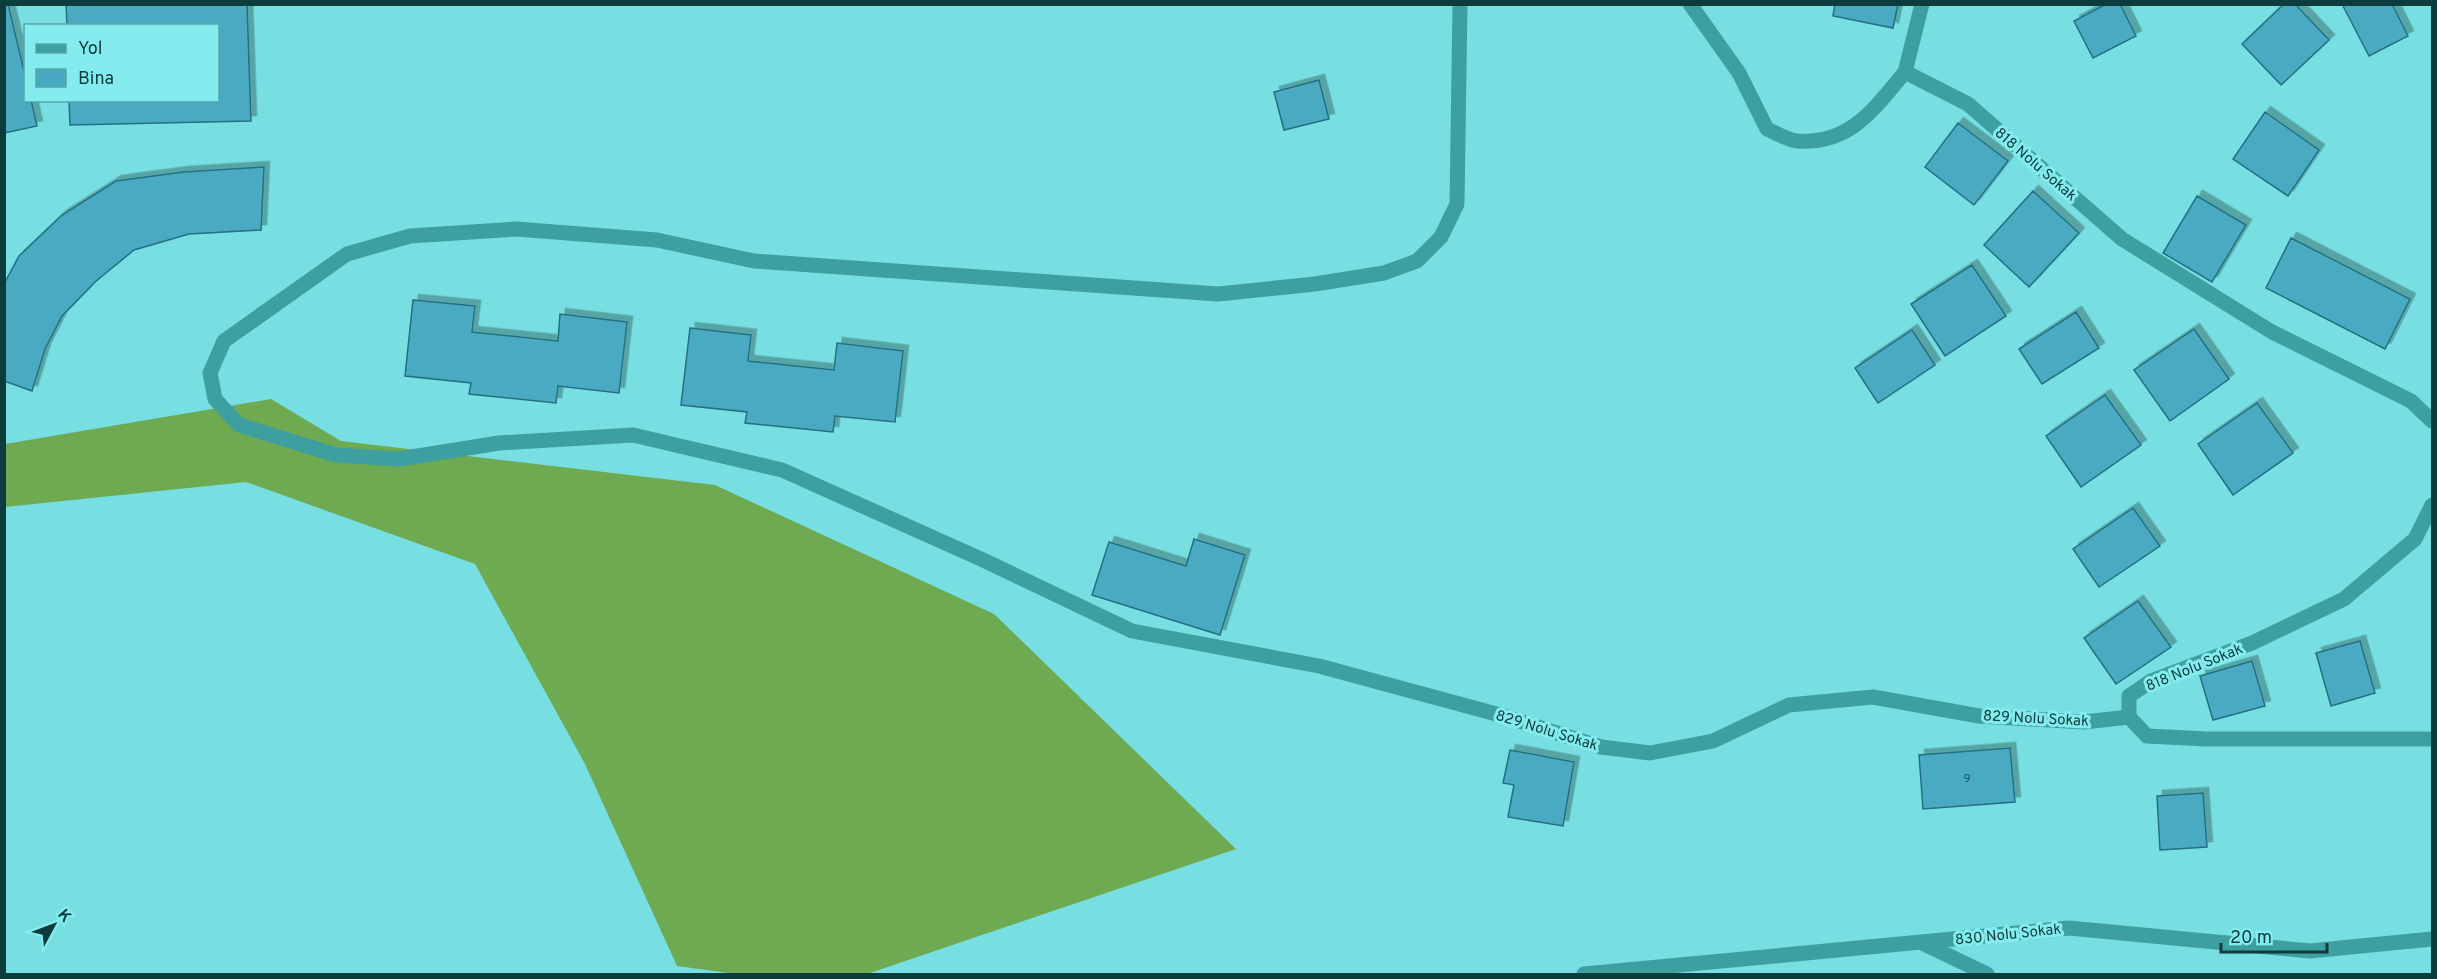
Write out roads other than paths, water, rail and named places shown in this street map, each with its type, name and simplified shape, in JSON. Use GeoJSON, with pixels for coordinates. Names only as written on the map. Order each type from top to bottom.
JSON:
{"type":"FeatureCollection","features":[{"type":"Feature","properties":{"kind":"street","name":"829 Nolu Sokak"},"geometry":{"type":"LineString","coordinates":[[1460,4],[1457,204],[1441,237],[1417,261],[1384,273],[1315,284],[1218,294],[754,261],[657,240],[516,229],[410,236],[347,254],[224,341],[210,373],[214,399],[239,425],[336,455],[399,459],[499,443],[633,435],[782,470],[981,559],[1132,631],[1319,666],[1500,715],[1601,747],[1650,753],[1713,741],[1789,705],[1873,697],[1979,716],[2084,722],[2129,717]]}},
{"type":"Feature","properties":{"kind":"street"},"geometry":{"type":"LineString","coordinates":[[1690,4],[1739,73],[1767,129],[1796,141],[1836,138],[1868,117],[1905,72],[1922,4]]}},
{"type":"Feature","properties":{"kind":"street","name":"818 Nolu Sokak"},"geometry":{"type":"LineString","coordinates":[[1905,72],[1968,105],[2122,239],[2272,332],[2411,401],[2433,421]]}},
{"type":"Feature","properties":{"kind":"street","name":"818 Nolu Sokak"},"geometry":{"type":"LineString","coordinates":[[2129,717],[2129,696],[2151,681],[2252,643],[2344,599],[2415,539],[2433,505]]}},
{"type":"Feature","properties":{"kind":"street"},"geometry":{"type":"LineString","coordinates":[[2129,717],[2147,736],[2207,740],[2433,739]]}},
{"type":"Feature","properties":{"kind":"street","name":"830 Nolu Sokak"},"geometry":{"type":"LineString","coordinates":[[1584,975],[2069,928],[2310,951],[2433,939]]}},
{"type":"Feature","properties":{"kind":"street"},"geometry":{"type":"LineString","coordinates":[[1921,943],[1987,975]]}}]}
